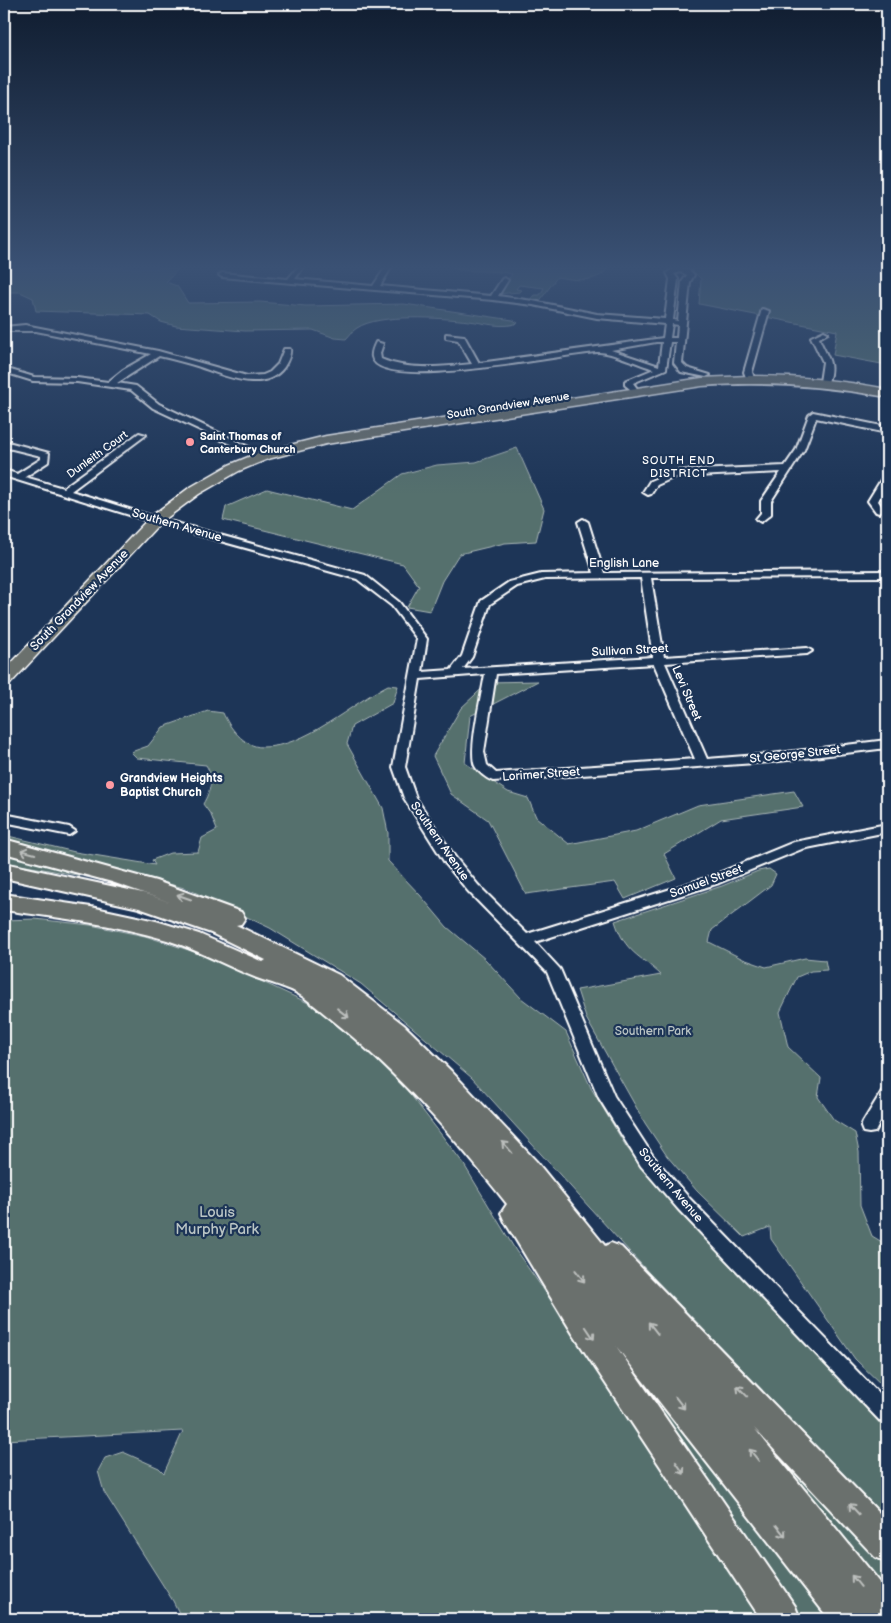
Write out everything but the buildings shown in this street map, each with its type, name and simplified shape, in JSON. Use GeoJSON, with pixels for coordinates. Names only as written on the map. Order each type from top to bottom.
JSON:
{"type":"FeatureCollection","features":[{"type":"Feature","properties":{"kind":"highway"},"geometry":{"type":"LineString","coordinates":[[4,846],[124,878],[204,905],[249,926],[290,950],[327,974],[330,981]]}},
{"type":"Feature","properties":{"kind":"highway"},"geometry":{"type":"LineString","coordinates":[[4,870],[105,892],[167,908],[228,931],[330,981],[365,1007],[416,1052],[887,1545]]}},
{"type":"Feature","properties":{"kind":"highway"},"geometry":{"type":"LineString","coordinates":[[4,884],[122,908],[173,923],[237,949],[303,985],[384,1046],[472,1142],[851,1619]]}},
{"type":"Feature","properties":{"kind":"highway"},"geometry":{"type":"LineString","coordinates":[[4,902],[95,915],[147,926],[221,951],[269,974],[303,985]]}},
{"type":"Feature","properties":{"kind":"highway"},"geometry":{"type":"LineString","coordinates":[[472,1142],[584,1324],[782,1619]]}},
{"type":"Feature","properties":{"kind":"highway"},"geometry":{"type":"LineString","coordinates":[[526,1169],[887,1619]]}},
{"type":"Feature","properties":{"kind":"main road","name":"South Grandview Avenue"},"geometry":{"type":"LineString","coordinates":[[4,680],[156,520],[194,490],[259,454],[384,428],[700,376],[749,375],[825,379],[887,388]]}},
{"type":"Feature","properties":{"kind":"main road","name":"South Grandview Avenue"},"geometry":{"type":"LineString","coordinates":[[825,379],[887,393]]}},
{"type":"Feature","properties":{"kind":"street"},"geometry":{"type":"LineString","coordinates":[[109,344],[202,365],[227,375],[246,378],[264,377],[276,372],[282,366],[287,351]]}},
{"type":"Feature","properties":{"kind":"street"},"geometry":{"type":"LineString","coordinates":[[379,344],[375,354],[377,361],[393,368],[435,370],[477,366],[632,344]]}},
{"type":"Feature","properties":{"kind":"street"},"geometry":{"type":"LineString","coordinates":[[464,344],[477,366]]}},
{"type":"Feature","properties":{"kind":"street"},"geometry":{"type":"LineString","coordinates":[[661,369],[666,344]]}},
{"type":"Feature","properties":{"kind":"street"},"geometry":{"type":"LineString","coordinates":[[680,344],[678,357],[680,367],[700,376]]}},
{"type":"Feature","properties":{"kind":"street"},"geometry":{"type":"LineString","coordinates":[[749,375],[757,344]]}},
{"type":"Feature","properties":{"kind":"street"},"geometry":{"type":"LineString","coordinates":[[819,344],[828,360],[829,369],[825,379]]}},
{"type":"Feature","properties":{"kind":"street"},"geometry":{"type":"LineString","coordinates":[[598,349],[661,369]]}},
{"type":"Feature","properties":{"kind":"street"},"geometry":{"type":"LineString","coordinates":[[111,384],[126,372],[158,354]]}},
{"type":"Feature","properties":{"kind":"street"},"geometry":{"type":"LineString","coordinates":[[664,356],[678,357]]}},
{"type":"Feature","properties":{"kind":"street"},"geometry":{"type":"LineString","coordinates":[[631,387],[635,378],[661,369]]}},
{"type":"Feature","properties":{"kind":"street"},"geometry":{"type":"LineString","coordinates":[[4,370],[33,379],[111,384],[133,388],[156,406],[259,454]]}},
{"type":"Feature","properties":{"kind":"street"},"geometry":{"type":"LineString","coordinates":[[761,520],[766,514],[766,501],[800,450],[813,415],[887,430]]}},
{"type":"Feature","properties":{"kind":"street","name":"Dunleith Court"},"geometry":{"type":"LineString","coordinates":[[65,491],[142,435]]}},
{"type":"Feature","properties":{"kind":"street"},"geometry":{"type":"LineString","coordinates":[[4,444],[46,455],[45,460],[19,477]]}},
{"type":"Feature","properties":{"kind":"street"},"geometry":{"type":"LineString","coordinates":[[648,492],[653,483],[673,474],[786,470]]}},
{"type":"Feature","properties":{"kind":"street","name":"Southern Avenue"},"geometry":{"type":"LineString","coordinates":[[4,473],[156,520],[361,577],[379,588],[413,624],[422,639],[399,767],[410,798],[456,867],[473,888],[552,969],[607,1098],[647,1161],[684,1204],[887,1415]]}},
{"type":"Feature","properties":{"kind":"street"},"geometry":{"type":"LineString","coordinates":[[879,510],[872,501],[887,477]]}},
{"type":"Feature","properties":{"kind":"street"},"geometry":{"type":"LineString","coordinates":[[583,522],[600,575]]}},
{"type":"Feature","properties":{"kind":"street","name":"English Lane"},"geometry":{"type":"LineString","coordinates":[[454,673],[467,657],[486,602],[513,584],[546,576],[887,574]]}},
{"type":"Feature","properties":{"kind":"street","name":"Levi Street"},"geometry":{"type":"LineString","coordinates":[[645,575],[659,662],[702,762]]}},
{"type":"Feature","properties":{"kind":"street","name":"Sullivan Street"},"geometry":{"type":"LineString","coordinates":[[454,673],[659,662],[807,651]]}},
{"type":"Feature","properties":{"kind":"street","name":"Lorimer Street"},"geometry":{"type":"LineString","coordinates":[[491,671],[478,752],[481,766],[493,777],[702,762]]}},
{"type":"Feature","properties":{"kind":"street"},"geometry":{"type":"LineString","coordinates":[[415,676],[454,673]]}},
{"type":"Feature","properties":{"kind":"street","name":"St George Street"},"geometry":{"type":"LineString","coordinates":[[702,762],[772,758],[887,744]]}},
{"type":"Feature","properties":{"kind":"street"},"geometry":{"type":"LineString","coordinates":[[4,818],[69,831]]}},
{"type":"Feature","properties":{"kind":"street","name":"Samuel Street"},"geometry":{"type":"LineString","coordinates":[[525,940],[714,880],[799,845],[887,828]]}},
{"type":"Feature","properties":{"kind":"street"},"geometry":{"type":"LineString","coordinates":[[869,1127],[887,1094]]}},
{"type":"Feature","properties":{"kind":"green space"},"geometry":{"type":"Polygon","coordinates":[[[835,344],[887,344],[887,365],[833,355],[835,344]]]}},
{"type":"Feature","properties":{"kind":"green space"},"geometry":{"type":"Polygon","coordinates":[[[517,448],[544,509],[536,541],[505,543],[459,554],[442,581],[430,611],[407,607],[419,586],[403,564],[223,520],[226,507],[267,489],[352,510],[402,474],[437,465],[476,462],[517,448]]]}},
{"type":"Feature","properties":{"kind":"green space"},"geometry":{"type":"Polygon","coordinates":[[[538,681],[470,716],[465,763],[508,792],[528,798],[536,817],[569,844],[636,831],[698,805],[794,791],[803,807],[721,819],[664,854],[676,878],[625,899],[615,882],[526,894],[488,820],[451,794],[433,756],[461,708],[489,682],[538,681]]]}},
{"type":"Feature","properties":{"kind":"green space"},"geometry":{"type":"Polygon","coordinates":[[[388,685],[398,686],[393,703],[352,726],[347,744],[383,808],[388,833],[388,861],[447,927],[485,959],[521,998],[566,1032],[591,1088],[627,1148],[701,1232],[887,1426],[887,1519],[649,1273],[472,1078],[361,984],[270,928],[188,889],[4,840],[4,835],[75,852],[155,865],[152,860],[170,853],[198,852],[202,838],[217,830],[211,815],[203,804],[208,794],[211,779],[206,765],[137,758],[131,752],[148,746],[163,727],[208,711],[223,713],[233,730],[249,744],[262,747],[278,745],[311,733],[388,685]]]}},
{"type":"Feature","properties":{"kind":"green space"},"geometry":{"type":"Polygon","coordinates":[[[4,853],[121,883],[4,862],[4,853]]]}},
{"type":"Feature","properties":{"kind":"green space","name":"Southern Park"},"geometry":{"type":"Polygon","coordinates":[[[769,869],[776,874],[771,885],[712,930],[709,942],[743,959],[766,967],[805,958],[825,960],[827,970],[811,971],[797,977],[780,1012],[788,1047],[821,1078],[818,1097],[834,1120],[855,1133],[859,1152],[860,1205],[872,1236],[887,1245],[887,1390],[855,1359],[771,1239],[770,1227],[744,1237],[697,1191],[667,1156],[645,1123],[586,1018],[577,990],[661,975],[628,947],[615,921],[722,886],[758,871],[769,869]]]}},
{"type":"Feature","properties":{"kind":"green space","name":"Louis Murphy Park"},"geometry":{"type":"Polygon","coordinates":[[[35,919],[90,925],[145,936],[204,955],[317,1007],[372,1050],[407,1090],[463,1163],[516,1251],[594,1360],[769,1619],[182,1619],[173,1601],[104,1492],[98,1471],[105,1458],[123,1452],[159,1468],[164,1473],[183,1431],[4,1440],[4,920],[35,919]]]}},
{"type":"Feature","properties":{"kind":"green space"},"geometry":{"type":"Polygon","coordinates":[[[603,1328],[832,1619],[793,1619],[603,1328]]]}},
{"type":"Feature","properties":{"kind":"green space"},"geometry":{"type":"Polygon","coordinates":[[[704,1370],[887,1561],[887,1595],[704,1370]]]}},
{"type":"Feature","properties":{"kind":"place","name":"Saint Thomas of Canterbury Church"},"geometry":{"type":"Point","coordinates":[190,442]}},
{"type":"Feature","properties":{"kind":"place","name":"Grandview Heights Baptist Church"},"geometry":{"type":"Point","coordinates":[110,785]}},
{"type":"Feature","properties":{"kind":"district","name":"SOUTH END DISTRICT"},"geometry":{"type":"Point","coordinates":[679,466]}}]}
